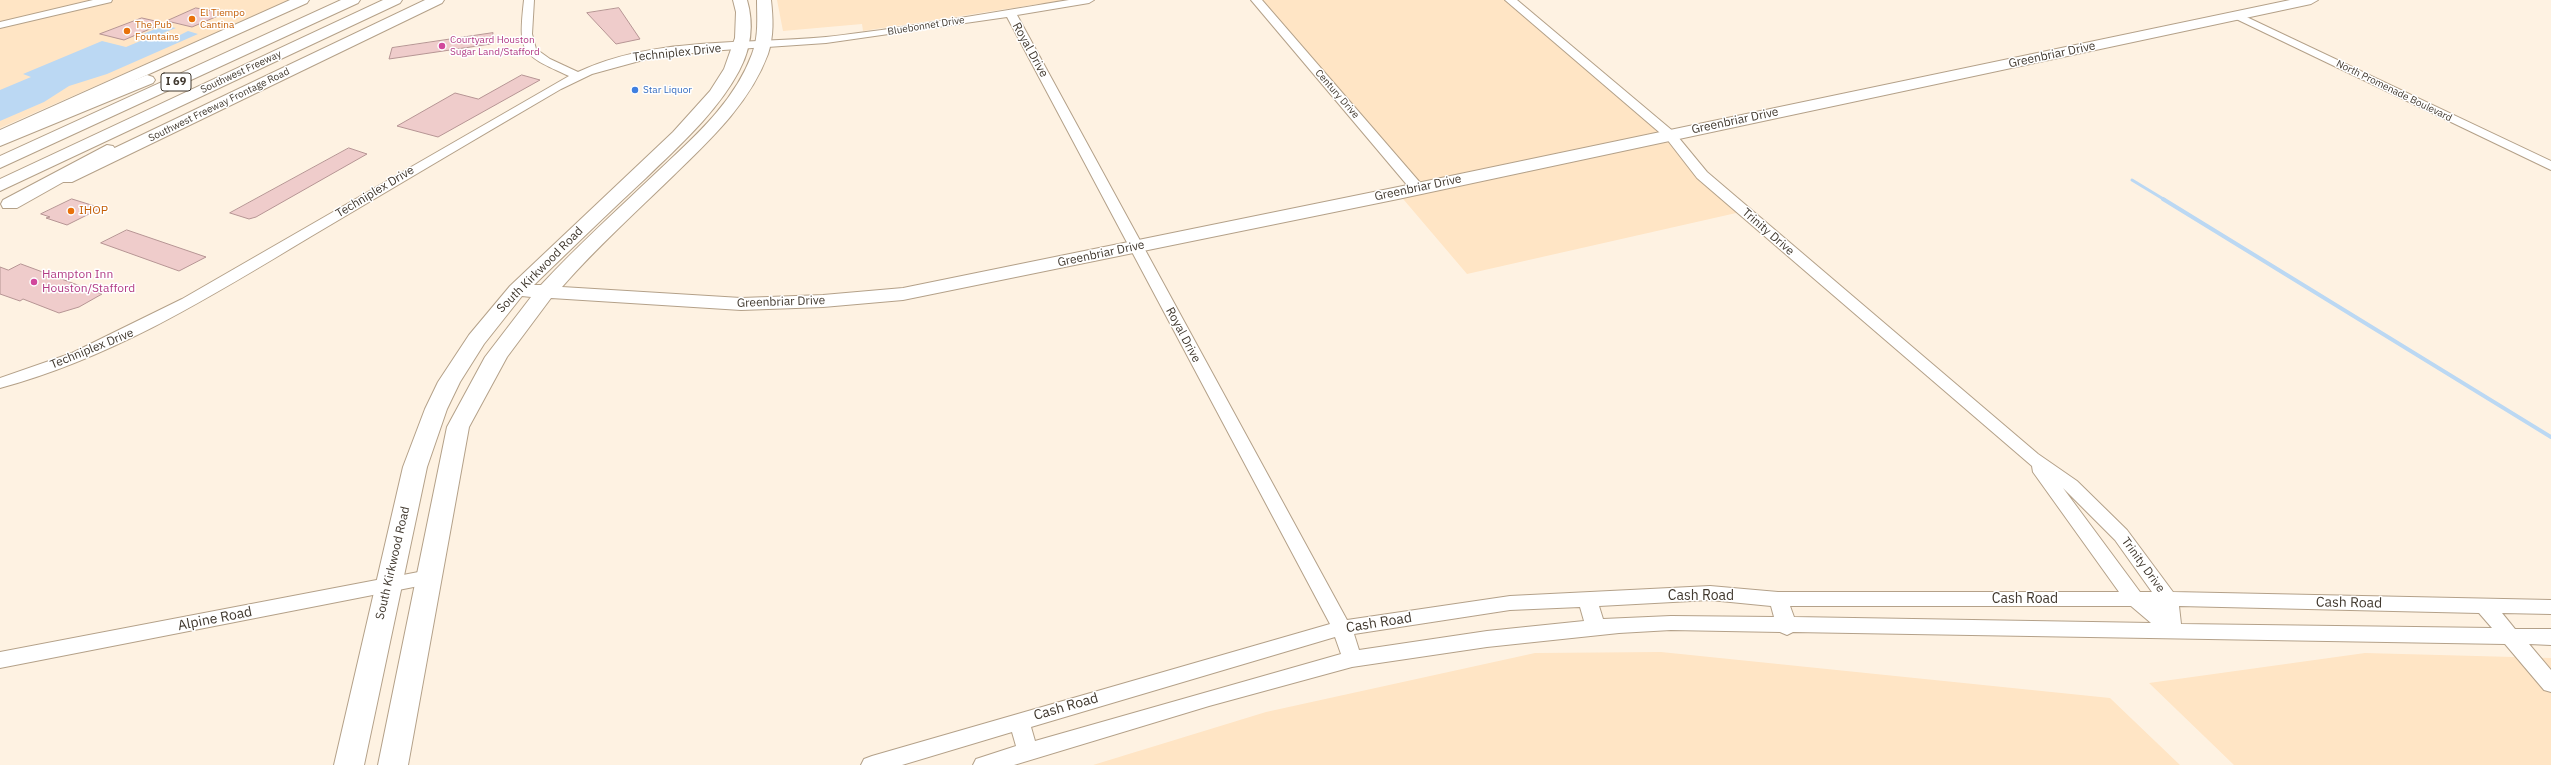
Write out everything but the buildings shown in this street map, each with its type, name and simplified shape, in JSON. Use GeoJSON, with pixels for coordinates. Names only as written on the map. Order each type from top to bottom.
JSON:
{"type":"FeatureCollection","features":[{"type":"Feature","properties":{"kind":"main road"},"geometry":{"type":"LineString","coordinates":[[0,136],[302,0]]}},
{"type":"Feature","properties":{"kind":"main road"},"geometry":{"type":"LineString","coordinates":[[0,141],[338,0]]}},
{"type":"Feature","properties":{"kind":"main road","name":"Southwest Freeway"},"geometry":{"type":"LineString","coordinates":[[0,164],[353,0]]}},
{"type":"Feature","properties":{"kind":"main road","name":"Southwest Freeway"},"geometry":{"type":"LineString","coordinates":[[0,186],[394,0]]}},
{"type":"Feature","properties":{"kind":"main road","name":"Southwest Freeway Frontage Road"},"geometry":{"type":"LineString","coordinates":[[5,206],[437,0]]}},
{"type":"Feature","properties":{"kind":"main road","name":"South Kirkwood Road"},"geometry":{"type":"LineString","coordinates":[[349,765],[387,586],[415,467],[436,409],[462,359],[491,319],[517,290],[661,153],[716,96],[732,69],[740,47],[744,28],[740,0]]}},
{"type":"Feature","properties":{"kind":"main road","name":"South Kirkwood Road"},"geometry":{"type":"LineString","coordinates":[[393,765],[458,427],[488,369],[526,314],[546,291],[719,121],[738,97],[746,84],[763,45],[766,27],[764,0]]}},
{"type":"Feature","properties":{"kind":"main road","name":"Greenbriar Drive"},"geometry":{"type":"LineString","coordinates":[[517,290],[740,304],[851,299],[936,288],[1418,189],[2311,0]]}},
{"type":"Feature","properties":{"kind":"main road"},"geometry":{"type":"LineString","coordinates":[[5,206],[114,146],[278,62],[286,51]]}},
{"type":"Feature","properties":{"kind":"main road"},"geometry":{"type":"LineString","coordinates":[[716,96],[738,97]]}},
{"type":"Feature","properties":{"kind":"main road"},"geometry":{"type":"LineString","coordinates":[[661,153],[686,154]]}},
{"type":"Feature","properties":{"kind":"main road"},"geometry":{"type":"LineString","coordinates":[[427,431],[458,427]]}},
{"type":"Feature","properties":{"kind":"street"},"geometry":{"type":"LineString","coordinates":[[0,26],[82,0]]}},
{"type":"Feature","properties":{"kind":"street"},"geometry":{"type":"LineString","coordinates":[[0,19],[69,5],[106,0]]}},
{"type":"Feature","properties":{"kind":"street"},"geometry":{"type":"LineString","coordinates":[[529,0],[525,39],[527,48],[533,55],[576,75]]}},
{"type":"Feature","properties":{"kind":"street","name":"Bluebonnet Drive"},"geometry":{"type":"LineString","coordinates":[[763,45],[871,34],[1089,0]]}},
{"type":"Feature","properties":{"kind":"street","name":"Century Drive"},"geometry":{"type":"LineString","coordinates":[[1256,0],[1418,189]]}},
{"type":"Feature","properties":{"kind":"street","name":"Trinity Drive"},"geometry":{"type":"LineString","coordinates":[[1510,0],[1670,135],[1702,175],[2032,458],[2071,485],[2095,507],[2121,535],[2168,599],[2173,631]]}},
{"type":"Feature","properties":{"kind":"street","name":"Royal Drive"},"geometry":{"type":"LineString","coordinates":[[1010,12],[1342,628],[1352,659]]}},
{"type":"Feature","properties":{"kind":"street","name":"North Promenade Boulevard"},"geometry":{"type":"LineString","coordinates":[[2236,15],[2551,166]]}},
{"type":"Feature","properties":{"kind":"street","name":"Techniplex Drive"},"geometry":{"type":"LineString","coordinates":[[0,383],[75,358],[128,335],[214,288],[576,75],[635,57],[763,45]]}},
{"type":"Feature","properties":{"kind":"street","name":"Trinity Drive"},"geometry":{"type":"LineString","coordinates":[[2032,458],[2135,599],[2173,631]]}},
{"type":"Feature","properties":{"kind":"street","name":"Alpine Road"},"geometry":{"type":"LineString","coordinates":[[0,660],[429,577]]}},
{"type":"Feature","properties":{"kind":"street","name":"Cash Road"},"geometry":{"type":"LineString","coordinates":[[872,765],[1342,628],[1510,603],[1710,593],[1778,599],[2168,599],[2551,607]]}},
{"type":"Feature","properties":{"kind":"street"},"geometry":{"type":"LineString","coordinates":[[1587,599],[1596,627]]}},
{"type":"Feature","properties":{"kind":"street"},"geometry":{"type":"LineString","coordinates":[[1778,599],[1786,627]]}},
{"type":"Feature","properties":{"kind":"street"},"geometry":{"type":"LineString","coordinates":[[2484,606],[2509,637],[2551,684]]}},
{"type":"Feature","properties":{"kind":"street"},"geometry":{"type":"LineString","coordinates":[[984,765],[1209,698],[1352,659],[1487,639],[1596,627],[1671,623],[1786,627],[2551,637]]}},
{"type":"Feature","properties":{"kind":"street"},"geometry":{"type":"LineString","coordinates":[[1019,721],[1028,751]]}},
{"type":"Feature","properties":{"kind":"shaded area"},"geometry":{"type":"Polygon","coordinates":[[[0,0],[291,0],[0,128],[0,0]]]}},
{"type":"Feature","properties":{"kind":"shaded area"},"geometry":{"type":"Polygon","coordinates":[[[777,0],[1065,0],[863,31],[862,24],[783,31],[777,0]]]}},
{"type":"Feature","properties":{"kind":"shaded area"},"geometry":{"type":"Polygon","coordinates":[[[1256,0],[1510,0],[1670,135],[1745,211],[1467,274],[1398,193],[1417,189],[1256,0]]]}},
{"type":"Feature","properties":{"kind":"shaded area"},"geometry":{"type":"Polygon","coordinates":[[[1661,652],[2110,698],[2180,765],[1093,765],[1266,712],[1535,653],[1661,652]]]}},
{"type":"Feature","properties":{"kind":"shaded area"},"geometry":{"type":"Polygon","coordinates":[[[2365,653],[2551,658],[2551,765],[2234,765],[2149,683],[2365,653]]]}},
{"type":"Feature","properties":{"kind":"water"},"geometry":{"type":"Polygon","coordinates":[[[171,27],[176,28],[163,33],[176,37],[188,31],[198,34],[107,74],[69,86],[44,102],[0,121],[0,90],[31,77],[23,74],[102,41],[126,47],[150,37],[143,34],[155,29],[171,27]]]}},
{"type":"Feature","properties":{"kind":"waterway"},"geometry":{"type":"LineString","coordinates":[[2132,180],[2165,200]]}},
{"type":"Feature","properties":{"kind":"waterway"},"geometry":{"type":"LineString","coordinates":[[2163,199],[2551,437]]}},
{"type":"Feature","properties":{"kind":"place","name":"El Tiempo Cantina"},"geometry":{"type":"Point","coordinates":[192,19]}},
{"type":"Feature","properties":{"kind":"place","name":"The Pub Fountains"},"geometry":{"type":"Point","coordinates":[127,31]}},
{"type":"Feature","properties":{"kind":"place","name":"Courtyard Houston Sugar Land/Stafford"},"geometry":{"type":"Point","coordinates":[442,46]}},
{"type":"Feature","properties":{"kind":"place","name":"Star Liquor"},"geometry":{"type":"Point","coordinates":[635,90]}},
{"type":"Feature","properties":{"kind":"place","name":"IHOP"},"geometry":{"type":"Point","coordinates":[71,211]}},
{"type":"Feature","properties":{"kind":"place","name":"Hampton Inn Houston/Stafford"},"geometry":{"type":"Point","coordinates":[34,282]}}]}
